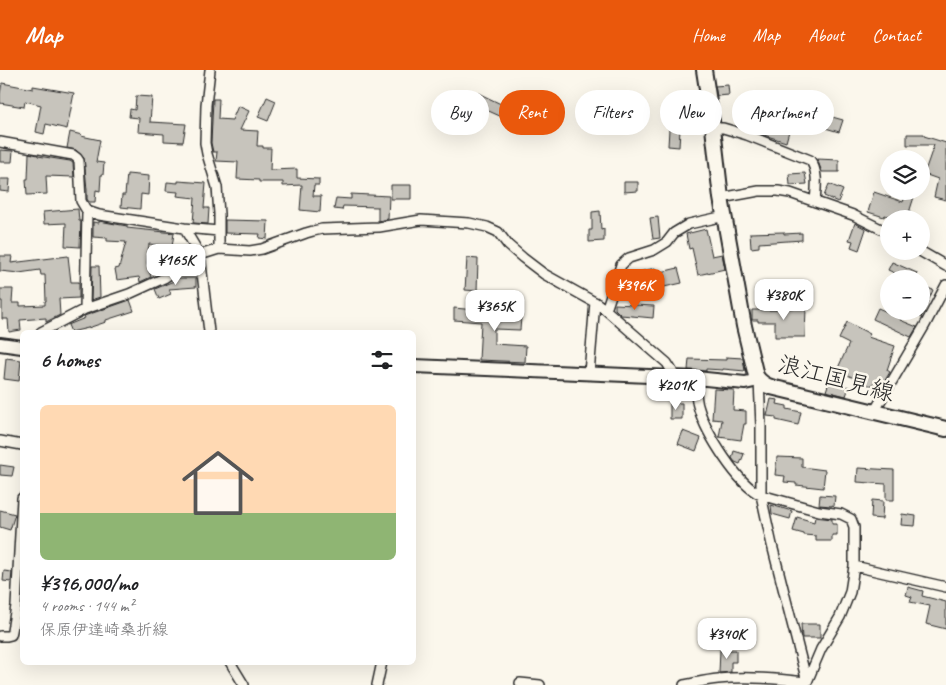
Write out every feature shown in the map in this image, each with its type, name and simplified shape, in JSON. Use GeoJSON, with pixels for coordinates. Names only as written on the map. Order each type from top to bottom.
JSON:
{"type":"FeatureCollection","features":[{"type":"Feature","properties":{"kind":"main road","name":"浪江国見線"},"geometry":{"type":"LineString","coordinates":[[704,70],[707,90]]}},
{"type":"Feature","properties":{"kind":"main road","name":"浪江国見線"},"geometry":{"type":"LineString","coordinates":[[714,135],[722,198],[744,326],[756,376],[759,380],[766,386],[946,429]]}},
{"type":"Feature","properties":{"kind":"main road"},"geometry":{"type":"LineString","coordinates":[[0,344],[20,347]]}},
{"type":"Feature","properties":{"kind":"main road"},"geometry":{"type":"LineString","coordinates":[[416,366],[696,378],[745,383],[759,380]]}},
{"type":"Feature","properties":{"kind":"street"},"geometry":{"type":"LineString","coordinates":[[210,70],[206,105],[205,143],[217,187],[219,249]]}},
{"type":"Feature","properties":{"kind":"street"},"geometry":{"type":"LineString","coordinates":[[722,128],[747,135],[810,160],[814,166],[815,173],[815,202]]}},
{"type":"Feature","properties":{"kind":"street"},"geometry":{"type":"LineString","coordinates":[[0,142],[73,155],[79,161],[81,202],[87,211],[99,216],[219,231]]}},
{"type":"Feature","properties":{"kind":"street"},"geometry":{"type":"LineString","coordinates":[[722,198],[768,190],[790,193],[853,215],[880,228]]}},
{"type":"Feature","properties":{"kind":"street"},"geometry":{"type":"LineString","coordinates":[[85,309],[87,211]]}},
{"type":"Feature","properties":{"kind":"street"},"geometry":{"type":"LineString","coordinates":[[606,310],[621,265],[629,258],[654,250],[667,242],[674,233],[689,224],[725,216]]}},
{"type":"Feature","properties":{"kind":"street"},"geometry":{"type":"LineString","coordinates":[[45,330],[85,309],[129,294],[164,278],[200,255],[219,249],[256,250],[322,229],[379,227],[421,220],[469,223],[487,227],[498,232],[508,245],[544,274],[606,310],[667,363],[674,377]]}},
{"type":"Feature","properties":{"kind":"street"},"geometry":{"type":"LineString","coordinates":[[184,228],[200,255],[209,330]]}},
{"type":"Feature","properties":{"kind":"street"},"geometry":{"type":"LineString","coordinates":[[930,257],[946,266]]}},
{"type":"Feature","properties":{"kind":"street"},"geometry":{"type":"LineString","coordinates":[[874,412],[946,285]]}},
{"type":"Feature","properties":{"kind":"street"},"geometry":{"type":"LineString","coordinates":[[589,373],[595,302]]}},
{"type":"Feature","properties":{"kind":"street"},"geometry":{"type":"LineString","coordinates":[[696,378],[698,407],[702,418],[736,474],[756,493],[819,511],[841,514],[850,519],[854,527],[854,566],[850,592],[840,617],[821,649],[808,684]]}},
{"type":"Feature","properties":{"kind":"street"},"geometry":{"type":"LineString","coordinates":[[759,380],[761,495],[808,684]]}},
{"type":"Feature","properties":{"kind":"street"},"geometry":{"type":"LineString","coordinates":[[0,441],[20,445]]}},
{"type":"Feature","properties":{"kind":"street"},"geometry":{"type":"LineString","coordinates":[[854,566],[946,587]]}},
{"type":"Feature","properties":{"kind":"street"},"geometry":{"type":"LineString","coordinates":[[0,636],[12,635],[19,606],[20,570]]}},
{"type":"Feature","properties":{"kind":"street"},"geometry":{"type":"LineString","coordinates":[[232,665],[244,685]]}},
{"type":"Feature","properties":{"kind":"street"},"geometry":{"type":"LineString","coordinates":[[378,685],[381,665]]}},
{"type":"Feature","properties":{"kind":"street"},"geometry":{"type":"LineString","coordinates":[[684,685],[719,679],[743,678],[770,678],[808,684]]}},
{"type":"Feature","properties":{"kind":"street"},"geometry":{"type":"LineString","coordinates":[[520,683],[540,685]]}},
{"type":"Feature","properties":{"kind":"building"},"geometry":{"type":"Polygon","coordinates":[[[2,83],[33,89],[33,86],[74,93],[67,129],[46,124],[44,134],[36,132],[41,105],[25,101],[24,107],[0,103],[2,83]]]}},
{"type":"Feature","properties":{"kind":"building"},"geometry":{"type":"Polygon","coordinates":[[[728,85],[729,95],[722,96],[722,90],[716,90],[715,86],[728,85]]]}},
{"type":"Feature","properties":{"kind":"building"},"geometry":{"type":"Polygon","coordinates":[[[136,96],[152,97],[150,122],[186,124],[183,142],[164,141],[164,134],[138,132],[139,118],[129,117],[130,109],[135,110],[136,96]]]}},
{"type":"Feature","properties":{"kind":"building"},"geometry":{"type":"Polygon","coordinates":[[[267,97],[276,101],[268,121],[258,117],[267,97]]]}},
{"type":"Feature","properties":{"kind":"building"},"geometry":{"type":"Polygon","coordinates":[[[489,98],[499,103],[499,116],[489,111],[489,98]]]}},
{"type":"Feature","properties":{"kind":"building"},"geometry":{"type":"Polygon","coordinates":[[[213,99],[219,99],[218,119],[232,120],[238,106],[249,111],[240,130],[258,131],[257,146],[271,148],[270,170],[297,169],[297,178],[319,179],[319,185],[314,185],[313,196],[321,196],[320,212],[300,210],[302,185],[283,186],[283,182],[259,182],[259,180],[237,179],[238,162],[216,161],[217,152],[213,152],[211,143],[213,99]]]}},
{"type":"Feature","properties":{"kind":"building"},"geometry":{"type":"Polygon","coordinates":[[[834,118],[843,120],[839,132],[834,131],[834,118]]]}},
{"type":"Feature","properties":{"kind":"building"},"geometry":{"type":"Polygon","coordinates":[[[70,132],[100,140],[96,162],[104,163],[100,191],[96,190],[95,202],[89,202],[87,199],[84,158],[76,150],[67,148],[70,132]]]}},
{"type":"Feature","properties":{"kind":"building"},"geometry":{"type":"Polygon","coordinates":[[[907,134],[924,134],[924,136],[946,143],[946,200],[934,197],[938,179],[930,176],[930,157],[934,145],[907,145],[907,134]]]}},
{"type":"Feature","properties":{"kind":"building"},"geometry":{"type":"Polygon","coordinates":[[[669,135],[680,135],[679,147],[668,146],[669,135]]]}},
{"type":"Feature","properties":{"kind":"building"},"geometry":{"type":"Polygon","coordinates":[[[764,135],[788,135],[786,142],[764,135]]]}},
{"type":"Feature","properties":{"kind":"building"},"geometry":{"type":"Polygon","coordinates":[[[0,150],[13,151],[12,162],[0,162],[0,150]]]}},
{"type":"Feature","properties":{"kind":"building"},"geometry":{"type":"Polygon","coordinates":[[[29,153],[70,161],[73,163],[74,177],[46,176],[47,194],[27,195],[26,179],[28,179],[29,153]]]}},
{"type":"Feature","properties":{"kind":"building"},"geometry":{"type":"Polygon","coordinates":[[[817,159],[839,160],[839,172],[822,172],[817,159]]]}},
{"type":"Feature","properties":{"kind":"building"},"geometry":{"type":"Polygon","coordinates":[[[805,173],[807,184],[790,185],[789,174],[805,173]]]}},
{"type":"Feature","properties":{"kind":"building"},"geometry":{"type":"Polygon","coordinates":[[[127,174],[149,176],[148,195],[141,194],[140,209],[121,207],[122,195],[125,195],[127,174]]]}},
{"type":"Feature","properties":{"kind":"building"},"geometry":{"type":"Polygon","coordinates":[[[0,179],[10,179],[9,192],[0,191],[0,179]]]}},
{"type":"Feature","properties":{"kind":"building"},"geometry":{"type":"Polygon","coordinates":[[[178,181],[206,183],[204,208],[209,208],[208,224],[193,223],[195,198],[177,196],[178,192],[166,191],[167,182],[178,183],[178,181]]]}},
{"type":"Feature","properties":{"kind":"building"},"geometry":{"type":"Polygon","coordinates":[[[624,182],[638,182],[638,191],[624,192],[624,182]]]}},
{"type":"Feature","properties":{"kind":"building"},"geometry":{"type":"Polygon","coordinates":[[[829,184],[843,190],[838,202],[824,196],[829,184]]]}},
{"type":"Feature","properties":{"kind":"building"},"geometry":{"type":"Polygon","coordinates":[[[391,185],[411,185],[411,199],[391,199],[391,185]]]}},
{"type":"Feature","properties":{"kind":"building"},"geometry":{"type":"Polygon","coordinates":[[[874,192],[880,194],[880,200],[903,202],[904,200],[913,200],[910,210],[880,210],[880,216],[868,212],[874,192]]]}},
{"type":"Feature","properties":{"kind":"building"},"geometry":{"type":"Polygon","coordinates":[[[351,194],[389,196],[388,219],[378,221],[378,207],[343,206],[342,210],[334,209],[336,198],[351,199],[351,194]]]}},
{"type":"Feature","properties":{"kind":"building"},"geometry":{"type":"Polygon","coordinates":[[[78,209],[79,221],[81,221],[80,247],[65,246],[66,223],[44,224],[43,212],[78,209]]]}},
{"type":"Feature","properties":{"kind":"building"},"geometry":{"type":"Polygon","coordinates":[[[600,211],[601,230],[604,229],[604,241],[589,242],[589,230],[592,230],[592,212],[600,211]]]}},
{"type":"Feature","properties":{"kind":"building"},"geometry":{"type":"Polygon","coordinates":[[[658,217],[660,238],[653,239],[650,218],[658,217]]]}},
{"type":"Feature","properties":{"kind":"building"},"geometry":{"type":"Polygon","coordinates":[[[225,220],[268,221],[267,239],[259,238],[260,234],[225,233],[225,220]]]}},
{"type":"Feature","properties":{"kind":"building"},"geometry":{"type":"Polygon","coordinates":[[[99,221],[127,226],[127,228],[174,233],[172,247],[149,244],[147,263],[151,277],[140,282],[139,277],[117,280],[115,269],[119,268],[126,242],[107,241],[107,238],[93,237],[93,222],[99,223],[99,221]]]}},
{"type":"Feature","properties":{"kind":"building"},"geometry":{"type":"Polygon","coordinates":[[[855,223],[866,229],[859,250],[851,247],[853,241],[849,240],[855,223]]]}},
{"type":"Feature","properties":{"kind":"building"},"geometry":{"type":"Polygon","coordinates":[[[706,229],[712,256],[722,254],[725,269],[698,275],[692,248],[689,249],[686,234],[706,229]]]}},
{"type":"Feature","properties":{"kind":"building"},"geometry":{"type":"Polygon","coordinates":[[[784,232],[784,234],[802,233],[802,240],[759,243],[759,247],[751,248],[750,233],[784,232]]]}},
{"type":"Feature","properties":{"kind":"building"},"geometry":{"type":"Polygon","coordinates":[[[0,256],[12,256],[11,263],[68,256],[71,282],[79,282],[79,298],[59,299],[60,315],[46,322],[46,318],[20,320],[21,330],[9,332],[8,319],[2,319],[0,289],[13,289],[12,303],[20,303],[20,306],[45,305],[45,275],[41,275],[40,270],[19,273],[0,271],[0,256]]]}},
{"type":"Feature","properties":{"kind":"building"},"geometry":{"type":"Polygon","coordinates":[[[467,258],[478,259],[477,291],[465,290],[467,258]]]}},
{"type":"Feature","properties":{"kind":"building"},"geometry":{"type":"Polygon","coordinates":[[[892,262],[910,270],[888,270],[892,262]]]}},
{"type":"Feature","properties":{"kind":"building"},"geometry":{"type":"Polygon","coordinates":[[[92,266],[99,266],[100,297],[91,300],[92,266]]]}},
{"type":"Feature","properties":{"kind":"building"},"geometry":{"type":"Polygon","coordinates":[[[655,268],[657,273],[678,268],[682,283],[664,287],[663,282],[639,288],[635,273],[655,268]]]}},
{"type":"Feature","properties":{"kind":"building"},"geometry":{"type":"Polygon","coordinates":[[[176,278],[196,278],[196,287],[169,289],[171,294],[159,299],[155,289],[176,280],[176,278]]]}},
{"type":"Feature","properties":{"kind":"building"},"geometry":{"type":"Polygon","coordinates":[[[130,300],[134,311],[88,328],[70,330],[68,325],[85,318],[84,316],[130,300]]]}},
{"type":"Feature","properties":{"kind":"building"},"geometry":{"type":"Polygon","coordinates":[[[497,303],[514,304],[514,317],[521,317],[520,330],[494,329],[494,344],[526,346],[525,362],[479,360],[481,322],[454,320],[454,308],[496,312],[497,303]]]}},
{"type":"Feature","properties":{"kind":"building"},"geometry":{"type":"Polygon","coordinates":[[[615,304],[654,306],[653,318],[621,315],[615,309],[615,304]]]}},
{"type":"Feature","properties":{"kind":"building"},"geometry":{"type":"Polygon","coordinates":[[[777,308],[806,308],[805,337],[775,337],[775,322],[752,320],[752,310],[777,310],[777,308]]]}},
{"type":"Feature","properties":{"kind":"building"},"geometry":{"type":"Polygon","coordinates":[[[878,308],[880,309],[880,320],[900,320],[917,327],[911,337],[873,319],[878,308]]]}},
{"type":"Feature","properties":{"kind":"building"},"geometry":{"type":"Polygon","coordinates":[[[847,322],[870,334],[868,337],[895,346],[887,370],[890,372],[881,387],[873,383],[871,386],[837,370],[849,344],[839,339],[847,322]]]}},
{"type":"Feature","properties":{"kind":"building"},"geometry":{"type":"Polygon","coordinates":[[[726,357],[743,358],[745,371],[723,369],[706,369],[706,371],[688,370],[689,359],[726,360],[726,357]]]}},
{"type":"Feature","properties":{"kind":"building"},"geometry":{"type":"Polygon","coordinates":[[[6,358],[20,360],[19,381],[4,379],[6,358]]]}},
{"type":"Feature","properties":{"kind":"building"},"geometry":{"type":"Polygon","coordinates":[[[829,382],[849,387],[846,396],[826,391],[829,382]]]}},
{"type":"Feature","properties":{"kind":"building"},"geometry":{"type":"Polygon","coordinates":[[[714,389],[734,390],[733,410],[746,411],[746,424],[744,424],[741,440],[719,437],[722,420],[712,419],[714,389]]]}},
{"type":"Feature","properties":{"kind":"building"},"geometry":{"type":"Polygon","coordinates":[[[771,399],[778,400],[777,404],[787,406],[787,409],[801,412],[798,425],[776,420],[776,417],[767,416],[771,399]]]}},
{"type":"Feature","properties":{"kind":"building"},"geometry":{"type":"Polygon","coordinates":[[[670,403],[682,403],[682,419],[670,419],[670,403]]]}},
{"type":"Feature","properties":{"kind":"building"},"geometry":{"type":"Polygon","coordinates":[[[683,431],[701,438],[696,451],[678,444],[683,431]]]}},
{"type":"Feature","properties":{"kind":"building"},"geometry":{"type":"Polygon","coordinates":[[[734,451],[744,454],[740,464],[732,458],[734,451]]]}},
{"type":"Feature","properties":{"kind":"building"},"geometry":{"type":"Polygon","coordinates":[[[777,457],[802,458],[802,467],[825,470],[823,488],[784,482],[785,476],[775,475],[777,457]]]}},
{"type":"Feature","properties":{"kind":"building"},"geometry":{"type":"Polygon","coordinates":[[[0,465],[14,467],[12,476],[0,475],[0,465]]]}},
{"type":"Feature","properties":{"kind":"building"},"geometry":{"type":"Polygon","coordinates":[[[858,468],[894,470],[894,500],[886,500],[886,484],[857,482],[858,468]]]}},
{"type":"Feature","properties":{"kind":"building"},"geometry":{"type":"Polygon","coordinates":[[[820,495],[835,496],[834,506],[819,505],[820,495]]]}},
{"type":"Feature","properties":{"kind":"building"},"geometry":{"type":"Polygon","coordinates":[[[872,500],[883,501],[882,519],[871,518],[872,500]]]}},
{"type":"Feature","properties":{"kind":"building"},"geometry":{"type":"Polygon","coordinates":[[[771,505],[792,511],[790,519],[772,514],[771,505]]]}},
{"type":"Feature","properties":{"kind":"building"},"geometry":{"type":"Polygon","coordinates":[[[0,510],[15,514],[10,530],[0,527],[0,510]]]}},
{"type":"Feature","properties":{"kind":"building"},"geometry":{"type":"Polygon","coordinates":[[[902,514],[916,516],[915,526],[901,525],[902,514]]]}},
{"type":"Feature","properties":{"kind":"building"},"geometry":{"type":"Polygon","coordinates":[[[797,517],[814,522],[815,517],[832,519],[832,524],[837,524],[837,535],[832,535],[832,541],[816,541],[816,536],[804,535],[793,531],[797,517]]]}},
{"type":"Feature","properties":{"kind":"building"},"geometry":{"type":"Polygon","coordinates":[[[4,571],[12,572],[11,582],[3,581],[4,571]]]}},
{"type":"Feature","properties":{"kind":"building"},"geometry":{"type":"Polygon","coordinates":[[[908,587],[923,591],[922,596],[946,602],[946,629],[926,624],[930,606],[910,602],[912,597],[906,595],[908,587]]]}},
{"type":"Feature","properties":{"kind":"building"},"geometry":{"type":"Polygon","coordinates":[[[801,624],[820,624],[820,638],[802,638],[801,624]]]}},
{"type":"Feature","properties":{"kind":"building"},"geometry":{"type":"Polygon","coordinates":[[[720,650],[736,650],[736,662],[731,662],[731,672],[719,673],[720,650]]]}}]}
